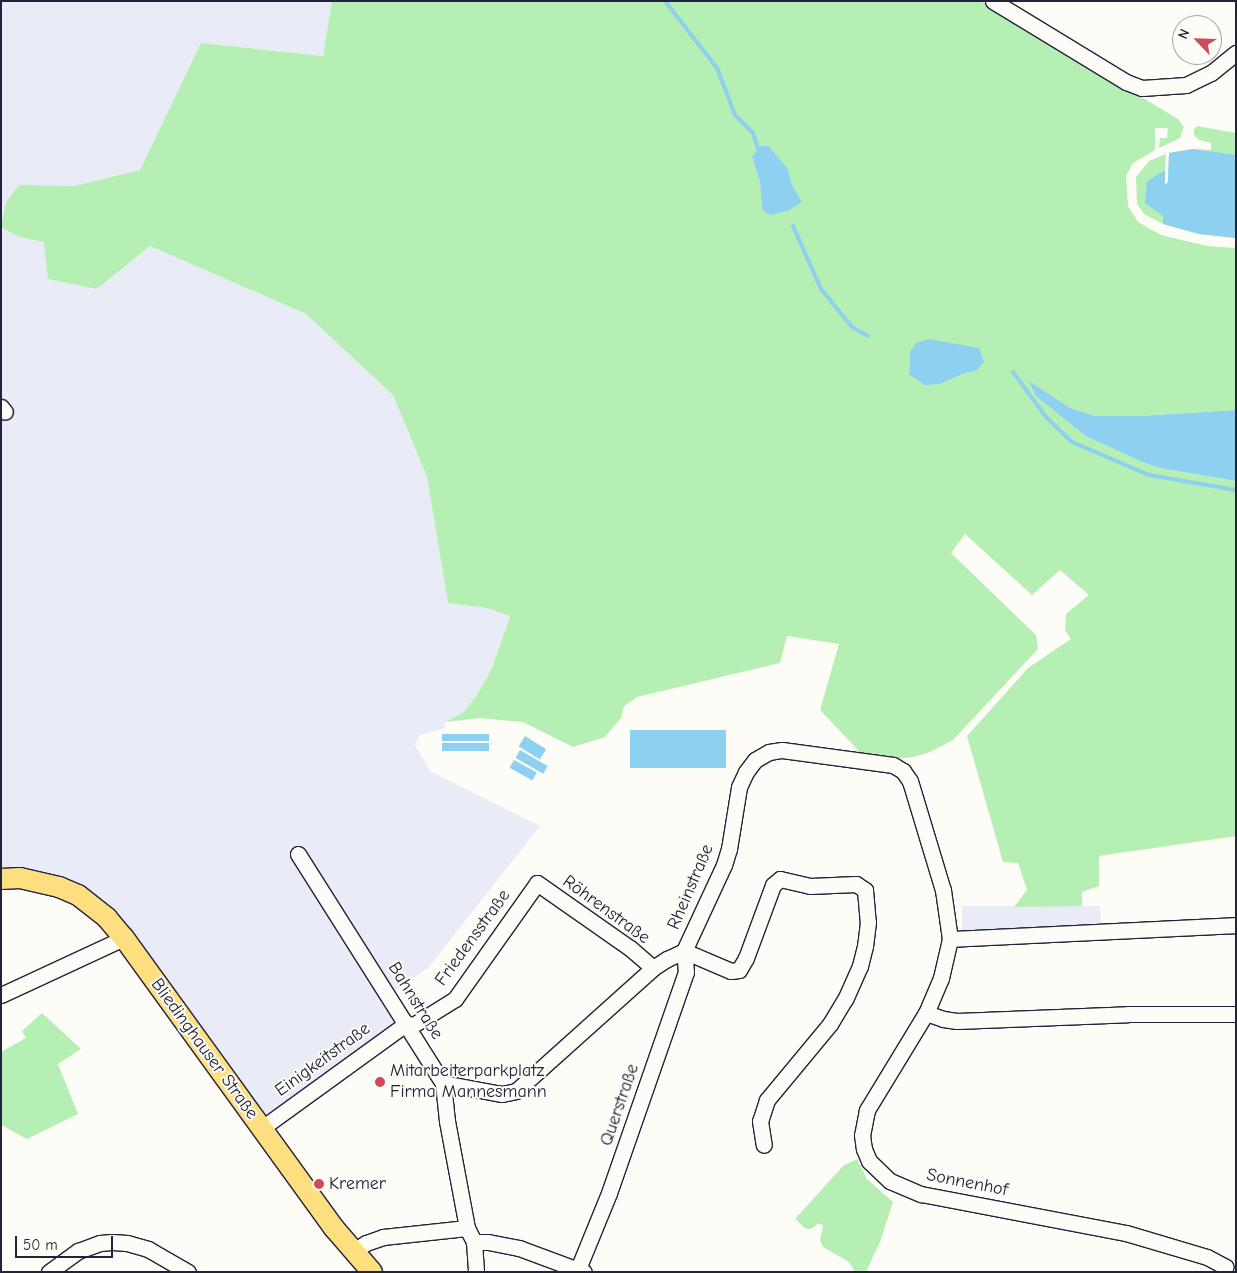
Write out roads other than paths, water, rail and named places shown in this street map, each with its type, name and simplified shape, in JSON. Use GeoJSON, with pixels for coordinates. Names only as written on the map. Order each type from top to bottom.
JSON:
{"type":"FeatureCollection","features":[{"type":"Feature","properties":{"kind":"main road","name":"Bliedinghauser Straße"},"geometry":{"type":"LineString","coordinates":[[1,879],[20,878],[41,882],[78,895],[94,906],[124,938],[334,1228],[372,1272]]}},
{"type":"Feature","properties":{"kind":"street"},"geometry":{"type":"LineString","coordinates":[[993,1],[1126,82],[1148,88],[1174,87],[1190,83],[1212,72],[1236,53]]}},
{"type":"Feature","properties":{"kind":"street","name":"Rheinstraße"},"geometry":{"type":"LineString","coordinates":[[443,1083],[502,1094],[516,1091],[653,968],[667,958],[684,951],[724,865],[729,849],[739,787],[746,772],[755,760],[769,752],[782,750],[893,765],[902,771]]}},
{"type":"Feature","properties":{"kind":"street","name":"Sonnenhof"},"geometry":{"type":"LineString","coordinates":[[902,771],[910,781],[940,881],[950,939],[944,969],[926,1013],[892,1065],[864,1119],[863,1142],[866,1155],[884,1176],[900,1186],[921,1194],[1126,1233],[1207,1257],[1226,1267]]}},
{"type":"Feature","properties":{"kind":"street","name":"Bahnstraße"},"geometry":{"type":"LineString","coordinates":[[298,854],[443,1083],[447,1122],[467,1228],[474,1242],[476,1272]]}},
{"type":"Feature","properties":{"kind":"street"},"geometry":{"type":"LineString","coordinates":[[684,951],[731,971],[739,970],[746,958],[773,885],[780,879],[810,886],[856,884],[865,890],[868,922],[860,966],[845,999],[830,1024],[767,1100],[760,1121],[764,1145]]}},
{"type":"Feature","properties":{"kind":"street","name":"Friedensstraße"},"geometry":{"type":"LineString","coordinates":[[408,1025],[455,999],[537,883]]}},
{"type":"Feature","properties":{"kind":"street","name":"Röhrenstraße"},"geometry":{"type":"LineString","coordinates":[[537,883],[630,948],[653,968]]}},
{"type":"Feature","properties":{"kind":"street"},"geometry":{"type":"LineString","coordinates":[[950,939],[1236,925]]}},
{"type":"Feature","properties":{"kind":"street"},"geometry":{"type":"LineString","coordinates":[[1,994],[124,938]]}},
{"type":"Feature","properties":{"kind":"street","name":"Querstraße"},"geometry":{"type":"LineString","coordinates":[[581,1271],[686,972],[684,951]]}},
{"type":"Feature","properties":{"kind":"street"},"geometry":{"type":"LineString","coordinates":[[926,1013],[943,1019],[957,1021],[1128,1014],[1236,1014]]}},
{"type":"Feature","properties":{"kind":"street","name":"Einigkeitstraße"},"geometry":{"type":"LineString","coordinates":[[262,1128],[408,1025]]}},
{"type":"Feature","properties":{"kind":"street"},"geometry":{"type":"LineString","coordinates":[[354,1251],[366,1243],[383,1237],[467,1228]]}},
{"type":"Feature","properties":{"kind":"street"},"geometry":{"type":"LineString","coordinates":[[50,1272],[78,1250],[100,1243],[112,1242],[127,1243],[148,1249],[188,1272]]}},
{"type":"Feature","properties":{"kind":"street"},"geometry":{"type":"LineString","coordinates":[[474,1242],[488,1242],[519,1248],[581,1271]]}},
{"type":"Feature","properties":{"kind":"water"},"geometry":{"type":"Polygon","coordinates":[[[761,146],[769,146],[788,169],[792,185],[802,202],[789,210],[771,215],[762,210],[760,182],[752,157],[761,146]]]}},
{"type":"Feature","properties":{"kind":"water"},"geometry":{"type":"Polygon","coordinates":[[[1193,149],[1236,155],[1236,238],[1199,234],[1163,224],[1163,216],[1145,203],[1147,181],[1165,170],[1165,185],[1168,182],[1169,153],[1193,149]]]}},
{"type":"Feature","properties":{"kind":"water"},"geometry":{"type":"Polygon","coordinates":[[[929,339],[979,348],[984,362],[976,371],[965,373],[940,384],[925,385],[909,374],[910,352],[916,343],[929,339]]]}},
{"type":"Feature","properties":{"kind":"water"},"geometry":{"type":"Polygon","coordinates":[[[1029,381],[1070,408],[1096,416],[1139,416],[1236,410],[1236,481],[1160,468],[1142,462],[1086,436],[1036,396],[1029,381]]]}},
{"type":"Feature","properties":{"kind":"water"},"geometry":{"type":"Polygon","coordinates":[[[630,730],[726,730],[726,768],[630,768],[630,730]]]}},
{"type":"Feature","properties":{"kind":"water"},"geometry":{"type":"Polygon","coordinates":[[[442,734],[489,734],[489,741],[442,741],[442,734]]]}},
{"type":"Feature","properties":{"kind":"water"},"geometry":{"type":"Polygon","coordinates":[[[525,736],[546,749],[540,759],[519,746],[525,736]]]}},
{"type":"Feature","properties":{"kind":"water"},"geometry":{"type":"Polygon","coordinates":[[[442,743],[489,743],[489,751],[442,751],[442,743]]]}},
{"type":"Feature","properties":{"kind":"water"},"geometry":{"type":"Polygon","coordinates":[[[520,750],[548,766],[543,774],[516,758],[520,750]]]}},
{"type":"Feature","properties":{"kind":"water"},"geometry":{"type":"Polygon","coordinates":[[[514,760],[537,773],[532,780],[510,768],[514,760]]]}},
{"type":"Feature","properties":{"kind":"waterway"},"geometry":{"type":"LineString","coordinates":[[665,1],[717,68],[735,115],[753,133],[760,154]]}},
{"type":"Feature","properties":{"kind":"waterway"},"geometry":{"type":"LineString","coordinates":[[793,226],[821,289],[852,327],[868,336]]}},
{"type":"Feature","properties":{"kind":"waterway"},"geometry":{"type":"LineString","coordinates":[[1013,372],[1046,417],[1072,442],[1149,475],[1236,490]]}},
{"type":"Feature","properties":{"kind":"place","name":"Mitarbeiterparkplatz Firma Mannesmann"},"geometry":{"type":"Point","coordinates":[380,1082]}},
{"type":"Feature","properties":{"kind":"place","name":"Kremer"},"geometry":{"type":"Point","coordinates":[319,1184]}}]}
